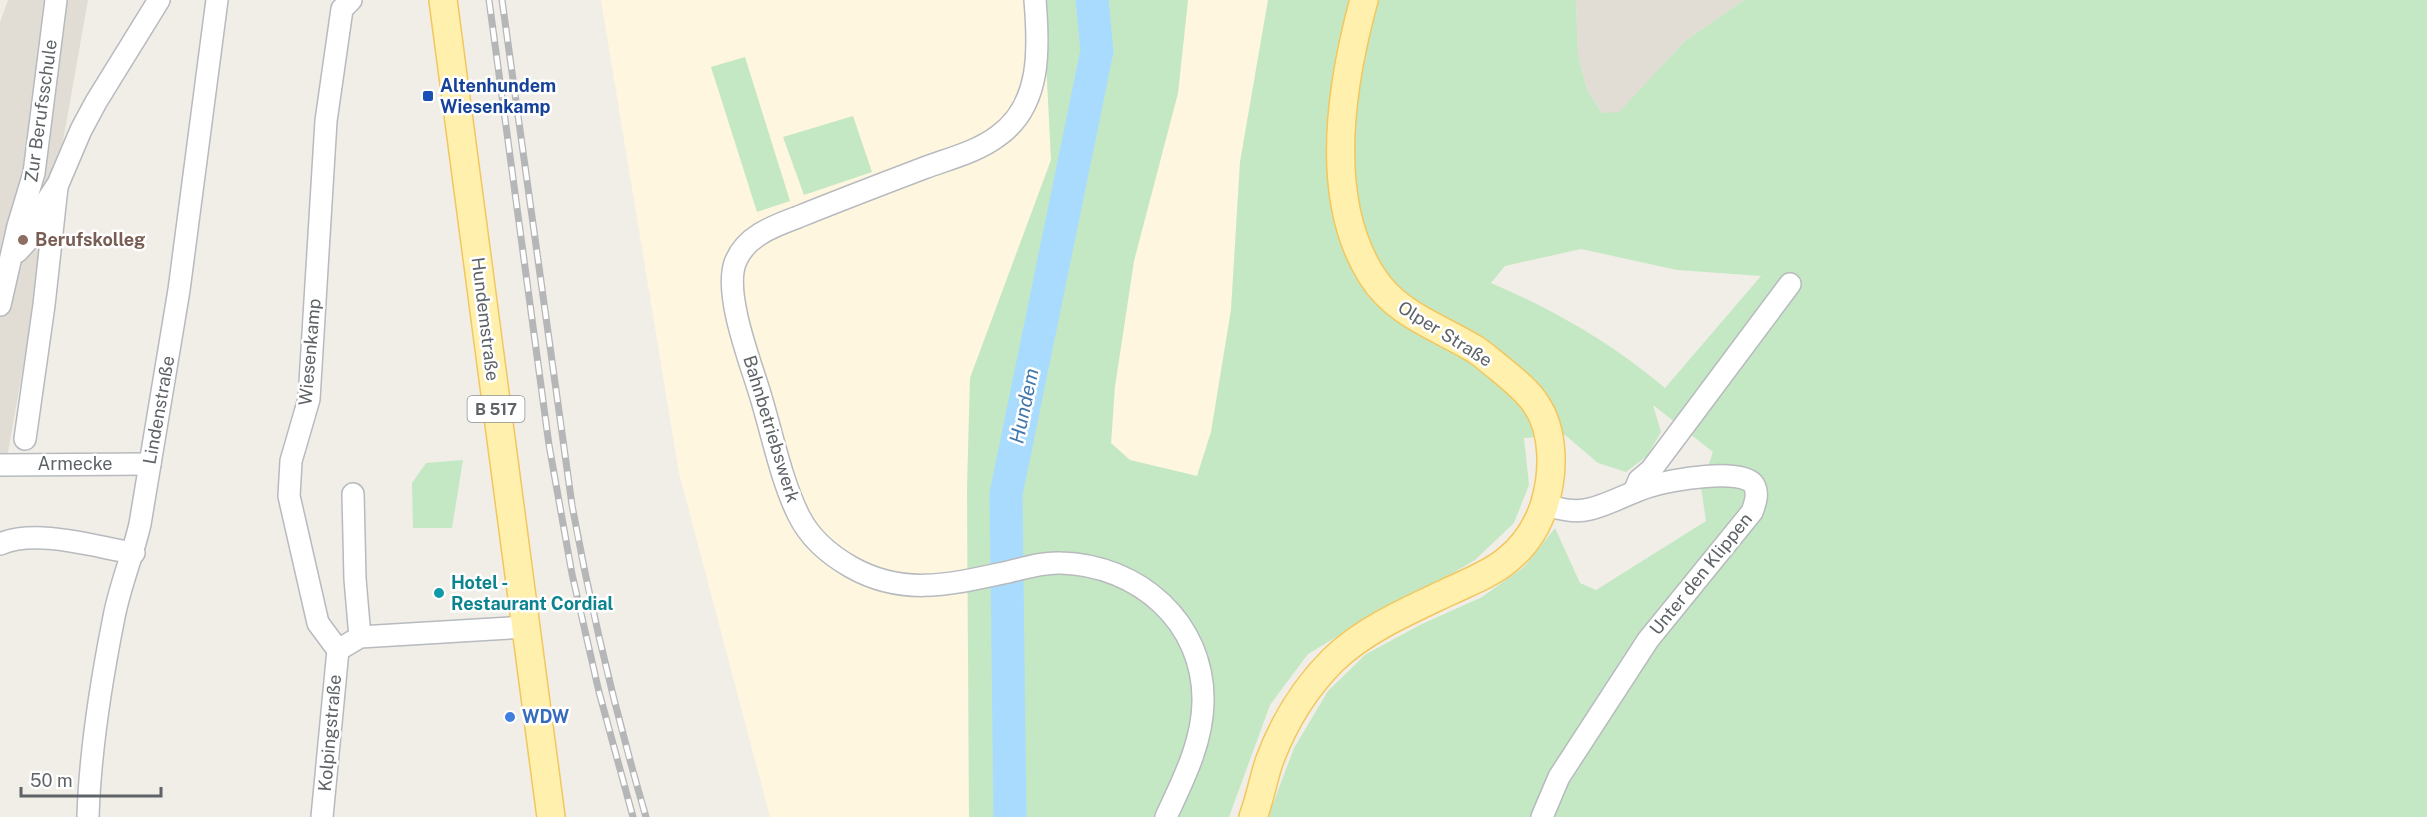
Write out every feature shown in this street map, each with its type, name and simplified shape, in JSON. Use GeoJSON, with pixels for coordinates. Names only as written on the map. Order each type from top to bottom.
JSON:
{"type":"FeatureCollection","features":[{"type":"Feature","properties":{"kind":"main road","name":"Hundemstraße"},"geometry":{"type":"LineString","coordinates":[[443,0],[551,817]]}},
{"type":"Feature","properties":{"kind":"main road","name":"Olper Straße"},"geometry":{"type":"LineString","coordinates":[[1253,817],[1269,762],[1287,722],[1322,672],[1352,644],[1374,630],[1478,578],[1506,561],[1528,538],[1544,505],[1551,458],[1549,438],[1536,404],[1517,382],[1475,349],[1415,318],[1387,296],[1372,276],[1350,228],[1341,163],[1343,104],[1349,54],[1364,0]]}},
{"type":"Feature","properties":{"kind":"street","name":"Zur Berufsschule"},"geometry":{"type":"LineString","coordinates":[[0,306],[18,226],[34,173],[56,0]]}},
{"type":"Feature","properties":{"kind":"street","name":"Zur Berufsschule"},"geometry":{"type":"LineString","coordinates":[[12,255],[27,241],[40,211],[58,184],[81,130],[96,102],[159,0]]}},
{"type":"Feature","properties":{"kind":"street","name":"Lindenstraße"},"geometry":{"type":"LineString","coordinates":[[88,817],[90,775],[115,614],[134,553],[179,290],[217,0]]}},
{"type":"Feature","properties":{"kind":"street","name":"Bahnbetriebswerk"},"geometry":{"type":"LineString","coordinates":[[1035,0],[1036,69],[1030,94],[1019,114],[1005,130],[996,138],[967,152],[849,196],[759,234],[736,260],[732,279],[733,293],[746,349],[789,490],[800,516],[815,539],[832,555],[848,566],[885,582],[918,587],[958,583],[1045,563],[1079,565],[1110,570],[1138,584],[1167,608],[1188,636],[1201,671],[1203,703],[1200,731],[1190,767],[1166,817]]}},
{"type":"Feature","properties":{"kind":"street","name":"Wiesenkamp"},"geometry":{"type":"LineString","coordinates":[[338,650],[318,623],[289,496],[291,461],[309,399],[326,120],[346,4]]}},
{"type":"Feature","properties":{"kind":"street","name":"Zur Berufsschule"},"geometry":{"type":"LineString","coordinates":[[25,439],[43,317],[58,184]]}},
{"type":"Feature","properties":{"kind":"street"},"geometry":{"type":"LineString","coordinates":[[1634,492],[1639,480],[1651,470],[1790,284]]}},
{"type":"Feature","properties":{"kind":"street","name":"Armecke"},"geometry":{"type":"LineString","coordinates":[[0,465],[150,464]]}},
{"type":"Feature","properties":{"kind":"street","name":"Unter den Klippen"},"geometry":{"type":"LineString","coordinates":[[1542,817],[1559,777],[1648,640],[1752,512],[1757,498],[1754,485],[1744,477],[1708,476],[1652,485],[1590,509],[1570,511],[1544,505]]}},
{"type":"Feature","properties":{"kind":"street"},"geometry":{"type":"LineString","coordinates":[[353,494],[355,579],[360,637]]}},
{"type":"Feature","properties":{"kind":"street"},"geometry":{"type":"LineString","coordinates":[[0,544],[9,540],[27,538],[51,539],[134,553]]}},
{"type":"Feature","properties":{"kind":"street"},"geometry":{"type":"LineString","coordinates":[[338,650],[360,637],[525,627]]}},
{"type":"Feature","properties":{"kind":"street","name":"Kolpingstraße"},"geometry":{"type":"LineString","coordinates":[[322,817],[338,650]]}},
{"type":"Feature","properties":{"kind":"shaded area","name":"Berufskolleg"},"geometry":{"type":"Polygon","coordinates":[[[8,0],[88,0],[7,458],[0,458],[0,22],[8,0]]]}},
{"type":"Feature","properties":{"kind":"shaded area"},"geometry":{"type":"Polygon","coordinates":[[[601,0],[1043,0],[1051,160],[970,378],[967,489],[969,817],[770,817],[679,473],[601,0]]]}},
{"type":"Feature","properties":{"kind":"shaded area"},"geometry":{"type":"Polygon","coordinates":[[[1188,0],[1268,0],[1240,162],[1231,310],[1211,432],[1197,476],[1130,460],[1111,443],[1115,386],[1134,261],[1178,93],[1188,0]]]}},
{"type":"Feature","properties":{"kind":"shaded area"},"geometry":{"type":"Polygon","coordinates":[[[1576,0],[1744,0],[1685,41],[1619,113],[1602,113],[1587,90],[1578,55],[1576,0]]]}},
{"type":"Feature","properties":{"kind":"green space"},"geometry":{"type":"Polygon","coordinates":[[[1043,0],[1188,0],[1178,93],[1134,261],[1115,386],[1111,443],[1130,460],[1197,476],[1211,432],[1231,310],[1240,162],[1268,0],[1576,0],[1578,55],[1587,90],[1602,113],[1619,112],[1685,41],[1744,0],[2427,0],[2427,817],[1268,817],[1294,748],[1328,691],[1366,654],[1422,624],[1482,597],[1524,567],[1555,528],[1580,583],[1596,590],[1706,521],[1701,487],[1713,452],[1653,405],[1661,432],[1647,456],[1626,472],[1598,463],[1565,435],[1524,438],[1529,485],[1514,523],[1475,560],[1368,618],[1308,654],[1270,705],[1229,817],[1162,817],[1157,814],[1155,817],[969,817],[967,489],[970,378],[1051,160],[1043,0]],[[1581,249],[1505,266],[1491,283],[1537,304],[1582,329],[1625,357],[1665,388],[1761,276],[1677,270],[1581,249]]]}},
{"type":"Feature","properties":{"kind":"green space"},"geometry":{"type":"Polygon","coordinates":[[[745,57],[790,201],[757,212],[711,67],[745,57]]]}},
{"type":"Feature","properties":{"kind":"green space"},"geometry":{"type":"Polygon","coordinates":[[[853,116],[872,172],[804,195],[783,137],[853,116]]]}},
{"type":"Feature","properties":{"kind":"green space"},"geometry":{"type":"Polygon","coordinates":[[[463,460],[452,528],[413,528],[412,483],[426,463],[463,460]]]}},
{"type":"Feature","properties":{"kind":"waterway","name":"Hundem"},"geometry":{"type":"LineString","coordinates":[[1010,817],[1006,494],[1097,51],[1092,0]]}},
{"type":"Feature","properties":{"kind":"railway"},"geometry":{"type":"LineString","coordinates":[[489,0],[549,445],[572,574],[599,692],[633,817]]}},
{"type":"Feature","properties":{"kind":"railway"},"geometry":{"type":"LineString","coordinates":[[502,0],[572,505],[605,662],[646,817]]}},
{"type":"Feature","properties":{"kind":"place","name":"Altenhundem Wiesenkamp"},"geometry":{"type":"Point","coordinates":[428,96]}},
{"type":"Feature","properties":{"kind":"place","name":"Berufskolleg"},"geometry":{"type":"Point","coordinates":[23,240]}},
{"type":"Feature","properties":{"kind":"place","name":"Hotel - Restaurant Cordial"},"geometry":{"type":"Point","coordinates":[439,593]}},
{"type":"Feature","properties":{"kind":"place","name":"WDW"},"geometry":{"type":"Point","coordinates":[510,717]}}]}
